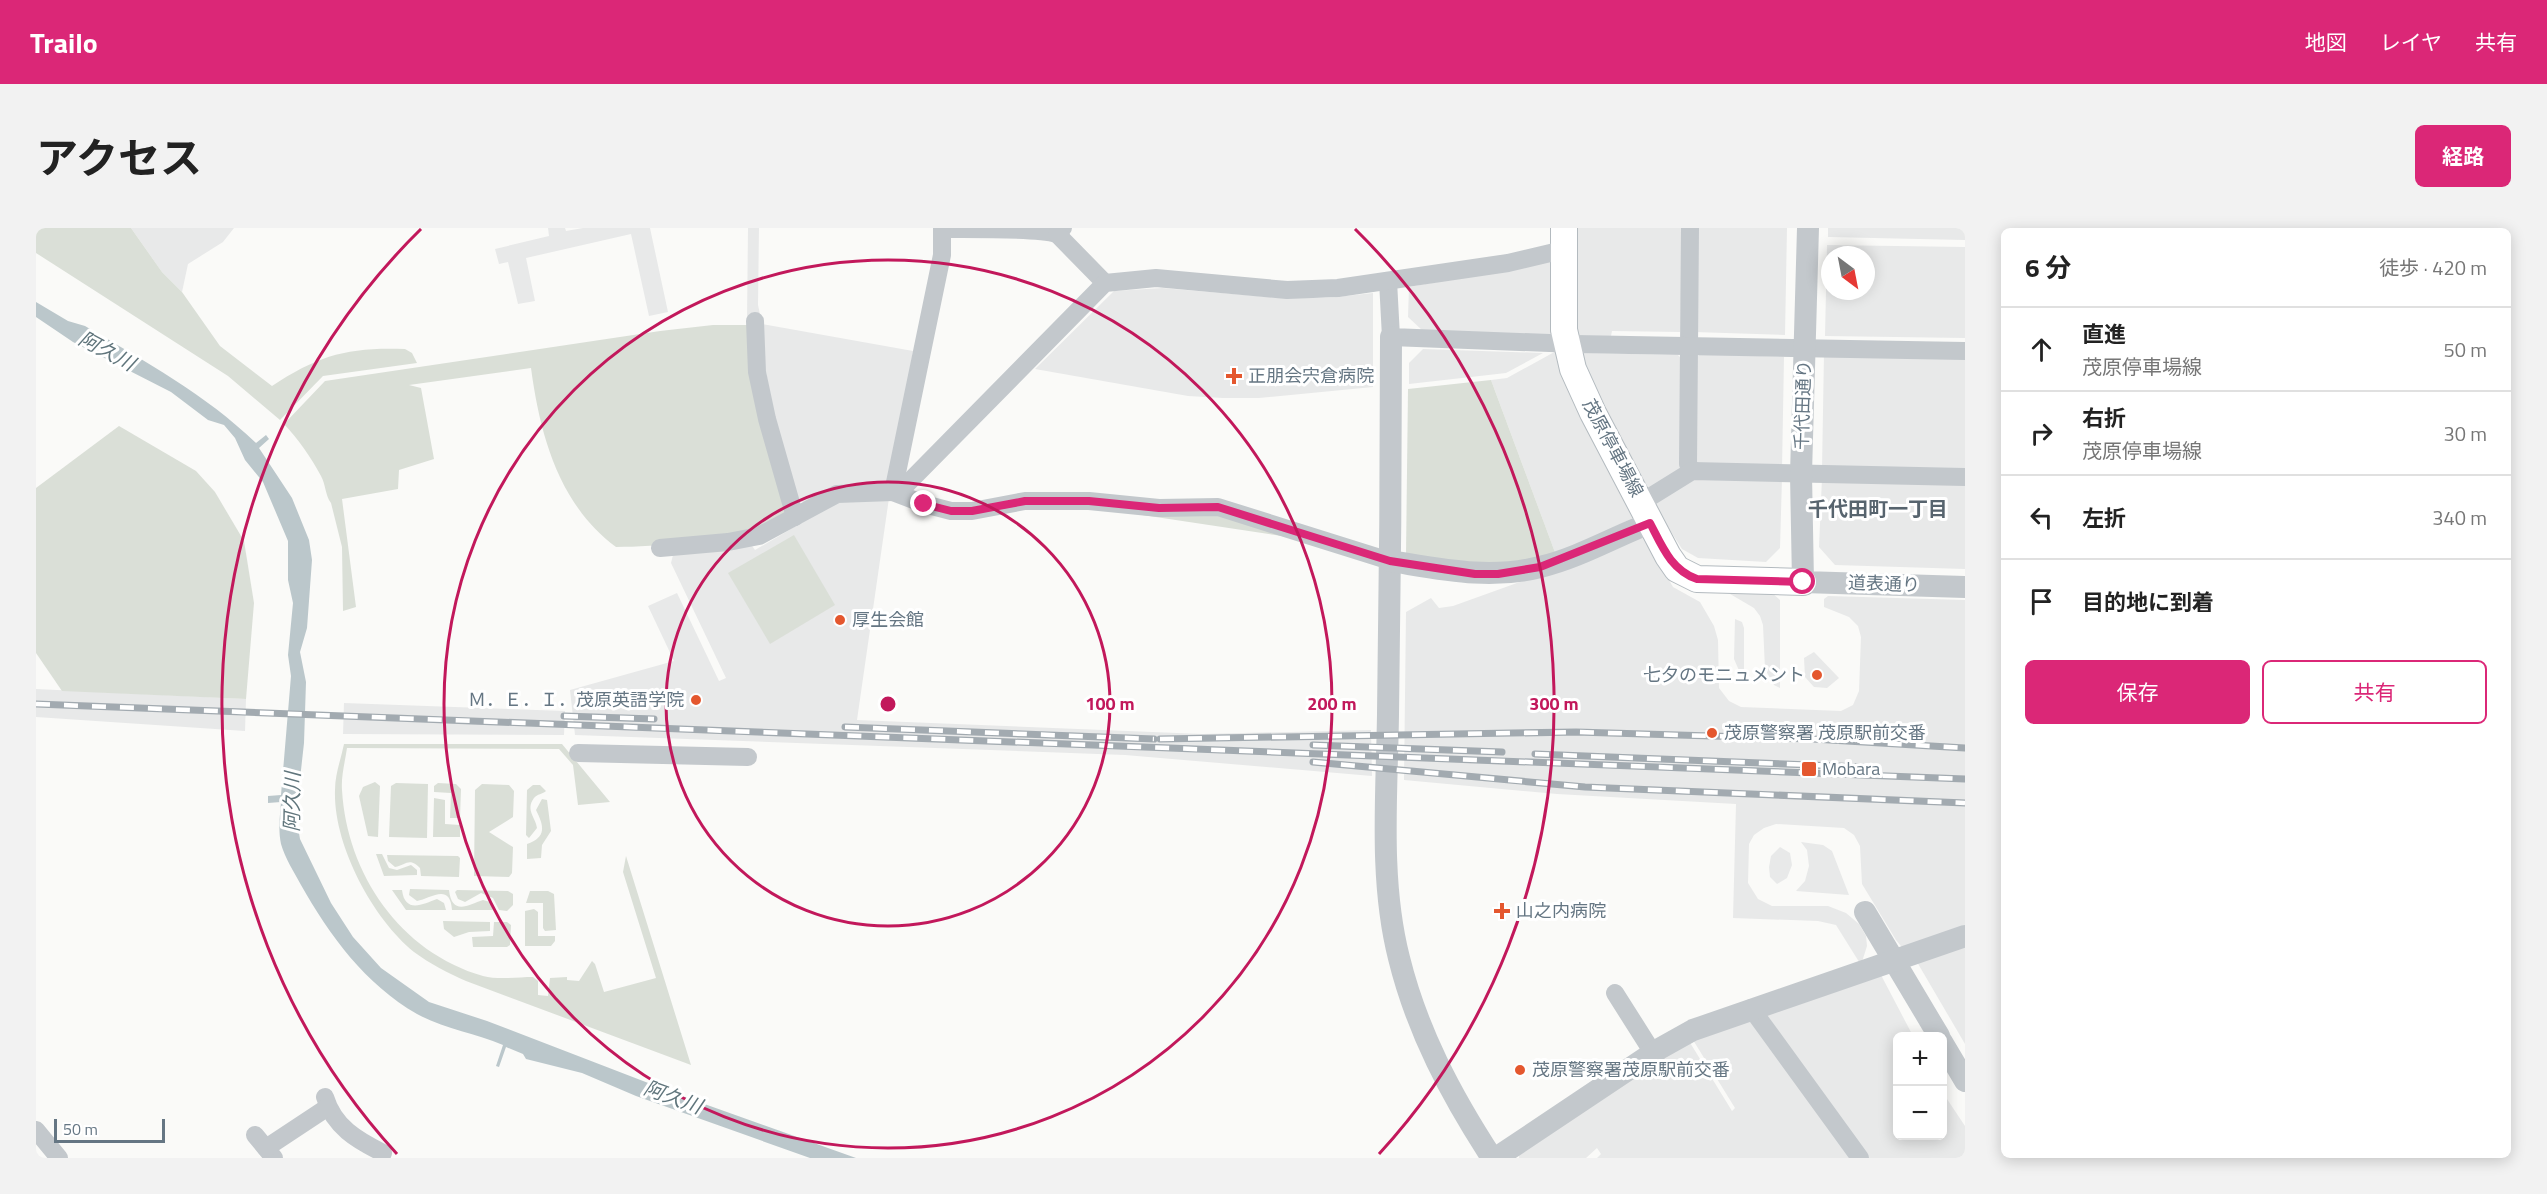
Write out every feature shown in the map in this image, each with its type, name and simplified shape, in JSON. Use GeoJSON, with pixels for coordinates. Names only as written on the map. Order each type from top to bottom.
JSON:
{"type":"FeatureCollection","features":[{"type":"Feature","properties":{"kind":"main road","name":"茂原停車場線"},"geometry":{"type":"LineString","coordinates":[[1563,239],[1564,330],[1579,385],[1677,569],[1697,579],[1803,582]]}},
{"type":"Feature","properties":{"kind":"street"},"geometry":{"type":"LineString","coordinates":[[893,492],[942,255],[942,229],[1022,228],[1060,231],[1105,284]]}},
{"type":"Feature","properties":{"kind":"street"},"geometry":{"type":"LineString","coordinates":[[1690,228],[1687,346],[1688,464],[1692,471]]}},
{"type":"Feature","properties":{"kind":"street","name":"千代田通り"},"geometry":{"type":"LineString","coordinates":[[1803,582],[1801,474],[1808,228]]}},
{"type":"Feature","properties":{"kind":"street"},"geometry":{"type":"LineString","coordinates":[[893,492],[906,485],[1105,284],[1156,278],[1300,290],[1388,281],[1508,263],[1563,239]]}},
{"type":"Feature","properties":{"kind":"street"},"geometry":{"type":"LineString","coordinates":[[1388,281],[1391,337],[1388,871],[1390,907],[1398,957],[1428,1047],[1448,1087],[1492,1158]]}},
{"type":"Feature","properties":{"kind":"street"},"geometry":{"type":"LineString","coordinates":[[755,321],[757,372],[767,419],[795,517]]}},
{"type":"Feature","properties":{"kind":"street"},"geometry":{"type":"LineString","coordinates":[[1391,337],[1965,351]]}},
{"type":"Feature","properties":{"kind":"street"},"geometry":{"type":"LineString","coordinates":[[660,548],[728,542],[759,536],[837,494],[893,492],[951,511],[972,511],[1025,501],[1089,501],[1159,508],[1218,507],[1390,561],[1464,573],[1518,571],[1562,560],[1646,512],[1692,471],[1965,477]]}},
{"type":"Feature","properties":{"kind":"street","name":"道表通り"},"geometry":{"type":"LineString","coordinates":[[1803,582],[1965,587]]}},
{"type":"Feature","properties":{"kind":"street"},"geometry":{"type":"LineString","coordinates":[[578,753],[748,757]]}},
{"type":"Feature","properties":{"kind":"street"},"geometry":{"type":"LineString","coordinates":[[1865,912],[1937,1032]]}},
{"type":"Feature","properties":{"kind":"street"},"geometry":{"type":"LineString","coordinates":[[1496,1158],[1653,1053],[1693,1030],[1751,1008],[1965,936]]}},
{"type":"Feature","properties":{"kind":"street"},"geometry":{"type":"LineString","coordinates":[[1615,993],[1653,1053]]}},
{"type":"Feature","properties":{"kind":"street"},"geometry":{"type":"LineString","coordinates":[[1751,1008],[1860,1158]]}},
{"type":"Feature","properties":{"kind":"street"},"geometry":{"type":"LineString","coordinates":[[1947,1050],[1965,1081]]}},
{"type":"Feature","properties":{"kind":"street"},"geometry":{"type":"LineString","coordinates":[[265,1147],[327,1102],[350,1136],[383,1156]]}},
{"type":"Feature","properties":{"kind":"street"},"geometry":{"type":"LineString","coordinates":[[36,1130],[59,1158]]}},
{"type":"Feature","properties":{"kind":"shaded area"},"geometry":{"type":"Polygon","coordinates":[[[42,228],[131,228],[162,272],[182,292],[220,346],[272,386],[320,360],[350,352],[405,349],[412,353],[417,363],[323,376],[280,420],[228,376],[36,253],[36,231],[42,228]]]}},
{"type":"Feature","properties":{"kind":"shaded area"},"geometry":{"type":"Polygon","coordinates":[[[131,228],[234,228],[223,242],[188,264],[182,292],[162,272],[131,228]]]}},
{"type":"Feature","properties":{"kind":"shaded area"},"geometry":{"type":"Polygon","coordinates":[[[548,228],[565,228],[566,231],[583,228],[650,228],[668,312],[649,316],[631,234],[526,258],[535,301],[518,304],[508,262],[499,264],[495,249],[549,236],[548,228]]]}},
{"type":"Feature","properties":{"kind":"shaded area"},"geometry":{"type":"Polygon","coordinates":[[[748,228],[759,228],[758,305],[761,319],[747,320],[748,228]]]}},
{"type":"Feature","properties":{"kind":"shaded area"},"geometry":{"type":"Polygon","coordinates":[[[1574,228],[1683,228],[1680,332],[1612,331],[1611,336],[1581,336],[1573,331],[1574,228]]]}},
{"type":"Feature","properties":{"kind":"shaded area"},"geometry":{"type":"Polygon","coordinates":[[[1696,228],[1787,228],[1785,335],[1694,332],[1696,228]]]}},
{"type":"Feature","properties":{"kind":"shaded area"},"geometry":{"type":"Polygon","coordinates":[[[1828,228],[1965,228],[1965,240],[1828,237],[1828,228]]]}},
{"type":"Feature","properties":{"kind":"shaded area"},"geometry":{"type":"Polygon","coordinates":[[[1827,245],[1965,247],[1965,338],[1825,336],[1826,300],[1875,300],[1875,246],[1827,245]]]}},
{"type":"Feature","properties":{"kind":"shaded area"},"geometry":{"type":"Polygon","coordinates":[[[1554,261],[1553,331],[1549,335],[1423,331],[1408,317],[1409,287],[1554,261]]]}},
{"type":"Feature","properties":{"kind":"shaded area"},"geometry":{"type":"Polygon","coordinates":[[[1162,288],[1280,298],[1327,298],[1373,293],[1373,387],[1259,398],[1223,398],[1188,396],[1035,369],[1114,291],[1162,288]]]}},
{"type":"Feature","properties":{"kind":"shaded area"},"geometry":{"type":"Polygon","coordinates":[[[762,324],[913,351],[891,486],[808,504],[797,500],[772,406],[765,366],[762,324]]]}},
{"type":"Feature","properties":{"kind":"shaded area"},"geometry":{"type":"Polygon","coordinates":[[[713,325],[747,325],[785,516],[748,531],[726,536],[680,544],[616,547],[596,530],[566,490],[547,443],[531,368],[409,385],[421,388],[434,459],[399,470],[398,489],[342,499],[356,607],[343,611],[342,547],[331,503],[323,479],[304,449],[284,424],[325,381],[713,325]]]}},
{"type":"Feature","properties":{"kind":"shaded area"},"geometry":{"type":"Polygon","coordinates":[[[1423,349],[1543,353],[1506,373],[1409,384],[1409,363],[1423,349]]]}},
{"type":"Feature","properties":{"kind":"shaded area"},"geometry":{"type":"Polygon","coordinates":[[[1558,350],[1635,513],[1633,518],[1556,555],[1491,380],[1507,378],[1558,350]]]}},
{"type":"Feature","properties":{"kind":"shaded area"},"geometry":{"type":"Polygon","coordinates":[[[1582,353],[1678,355],[1684,362],[1684,468],[1648,494],[1589,382],[1582,353]]]}},
{"type":"Feature","properties":{"kind":"shaded area"},"geometry":{"type":"Polygon","coordinates":[[[1824,353],[1965,356],[1965,473],[1822,469],[1824,353]]]}},
{"type":"Feature","properties":{"kind":"shaded area"},"geometry":{"type":"Polygon","coordinates":[[[1700,354],[1784,357],[1782,469],[1699,467],[1692,461],[1693,361],[1700,354]]]}},
{"type":"Feature","properties":{"kind":"shaded area"},"geometry":{"type":"Polygon","coordinates":[[[1491,380],[1556,555],[1494,567],[1406,555],[1408,389],[1491,380]]]}},
{"type":"Feature","properties":{"kind":"shaded area"},"geometry":{"type":"Polygon","coordinates":[[[119,426],[196,471],[215,492],[244,541],[254,603],[246,699],[62,691],[36,653],[36,488],[119,426]]]}},
{"type":"Feature","properties":{"kind":"shaded area"},"geometry":{"type":"Polygon","coordinates":[[[1689,478],[1782,478],[1780,548],[1766,562],[1698,558],[1682,549],[1652,502],[1689,478]]]}},
{"type":"Feature","properties":{"kind":"shaded area"},"geometry":{"type":"Polygon","coordinates":[[[1822,478],[1965,481],[1965,569],[1835,565],[1819,547],[1822,478]]]}},
{"type":"Feature","properties":{"kind":"shaded area"},"geometry":{"type":"Polygon","coordinates":[[[889,498],[857,720],[1202,734],[1371,730],[1372,776],[1125,755],[575,735],[570,690],[674,661],[648,606],[677,593],[719,681],[726,678],[671,563],[673,555],[750,543],[755,550],[837,502],[889,498]]]}},
{"type":"Feature","properties":{"kind":"shaded area"},"geometry":{"type":"Polygon","coordinates":[[[1076,505],[1218,512],[1309,540],[1076,505]]]}},
{"type":"Feature","properties":{"kind":"shaded area"},"geometry":{"type":"Polygon","coordinates":[[[1642,534],[1673,587],[1700,602],[1714,626],[1718,640],[1719,688],[1729,701],[1741,707],[1841,711],[1853,705],[1859,691],[1861,637],[1858,626],[1849,617],[1824,607],[1824,599],[1828,596],[1965,600],[1965,927],[1905,951],[1862,884],[1860,846],[1854,835],[1844,828],[1776,824],[1764,828],[1754,835],[1749,844],[1748,883],[1758,899],[1772,906],[1828,906],[1846,913],[1859,924],[1866,936],[1867,946],[1861,965],[1836,925],[1818,921],[1733,918],[1736,804],[1557,794],[1404,780],[1406,612],[1431,598],[1439,608],[1453,606],[1559,568],[1642,534]]]}},
{"type":"Feature","properties":{"kind":"shaded area"},"geometry":{"type":"Polygon","coordinates":[[[794,535],[835,605],[770,644],[728,573],[794,535]]]}},
{"type":"Feature","properties":{"kind":"shaded area"},"geometry":{"type":"Polygon","coordinates":[[[1725,591],[1772,593],[1780,600],[1780,688],[1774,685],[1765,669],[1763,625],[1760,616],[1754,608],[1725,591]]]}},
{"type":"Feature","properties":{"kind":"shaded area"},"geometry":{"type":"Polygon","coordinates":[[[1735,619],[1742,622],[1744,628],[1744,682],[1734,659],[1735,619]]]}},
{"type":"Feature","properties":{"kind":"shaded area"},"geometry":{"type":"Polygon","coordinates":[[[1814,652],[1839,678],[1827,688],[1814,687],[1805,677],[1804,658],[1814,652]]]}},
{"type":"Feature","properties":{"kind":"shaded area"},"geometry":{"type":"Polygon","coordinates":[[[36,689],[246,699],[245,731],[36,717],[36,689]]]}},
{"type":"Feature","properties":{"kind":"shaded area"},"geometry":{"type":"Polygon","coordinates":[[[344,703],[565,711],[564,735],[343,734],[344,703]]]}},
{"type":"Feature","properties":{"kind":"shaded area"},"geometry":{"type":"Polygon","coordinates":[[[344,744],[562,744],[610,802],[578,805],[573,765],[559,749],[347,748],[342,790],[346,821],[354,851],[383,906],[403,929],[427,949],[453,965],[483,976],[533,977],[538,981],[538,995],[548,996],[550,978],[567,977],[567,980],[579,981],[592,961],[604,992],[656,978],[623,872],[626,856],[691,1065],[466,981],[414,952],[398,937],[370,900],[348,856],[336,811],[335,790],[344,744]]]}},
{"type":"Feature","properties":{"kind":"shaded area"},"geometry":{"type":"Polygon","coordinates":[[[375,782],[380,786],[378,837],[368,836],[359,796],[363,787],[375,782]]]}},
{"type":"Feature","properties":{"kind":"shaded area"},"geometry":{"type":"Polygon","coordinates":[[[396,783],[428,784],[427,838],[389,837],[391,786],[396,783]]]}},
{"type":"Feature","properties":{"kind":"shaded area"},"geometry":{"type":"Polygon","coordinates":[[[438,783],[456,784],[461,789],[460,818],[450,818],[451,793],[434,792],[434,786],[438,783]]]}},
{"type":"Feature","properties":{"kind":"shaded area"},"geometry":{"type":"Polygon","coordinates":[[[482,784],[509,785],[514,791],[513,817],[489,832],[513,847],[512,873],[509,877],[474,876],[475,790],[482,784]]]}},
{"type":"Feature","properties":{"kind":"shaded area"},"geometry":{"type":"Polygon","coordinates":[[[533,785],[540,785],[546,791],[535,797],[532,802],[531,810],[537,828],[529,838],[526,835],[527,790],[533,785]]]}},
{"type":"Feature","properties":{"kind":"shaded area"},"geometry":{"type":"Polygon","coordinates":[[[434,798],[445,800],[445,824],[460,825],[460,837],[433,837],[434,798]]]}},
{"type":"Feature","properties":{"kind":"shaded area"},"geometry":{"type":"Polygon","coordinates":[[[542,799],[547,800],[551,831],[542,845],[541,858],[527,859],[527,844],[538,838],[542,830],[536,810],[542,799]]]}},
{"type":"Feature","properties":{"kind":"shaded area"},"geometry":{"type":"Polygon","coordinates":[[[1801,842],[1823,845],[1832,851],[1849,895],[1796,891],[1805,881],[1809,866],[1807,850],[1801,842]]]}},
{"type":"Feature","properties":{"kind":"shaded area"},"geometry":{"type":"Polygon","coordinates":[[[1780,847],[1790,853],[1792,865],[1787,878],[1777,884],[1770,877],[1769,867],[1771,856],[1780,847]]]}},
{"type":"Feature","properties":{"kind":"shaded area"},"geometry":{"type":"Polygon","coordinates":[[[376,854],[382,854],[389,868],[397,870],[411,865],[417,870],[417,875],[384,876],[376,854]]]}},
{"type":"Feature","properties":{"kind":"shaded area"},"geometry":{"type":"Polygon","coordinates":[[[387,855],[458,856],[460,858],[459,877],[421,876],[420,868],[413,863],[395,867],[388,861],[387,855]]]}},
{"type":"Feature","properties":{"kind":"shaded area"},"geometry":{"type":"Polygon","coordinates":[[[410,889],[449,890],[453,903],[457,906],[466,906],[483,900],[490,902],[493,910],[452,910],[448,896],[439,894],[417,901],[409,895],[410,889]]]}},
{"type":"Feature","properties":{"kind":"shaded area"},"geometry":{"type":"Polygon","coordinates":[[[392,890],[402,890],[407,902],[411,905],[421,905],[437,899],[444,903],[446,910],[406,910],[392,890]]]}},
{"type":"Feature","properties":{"kind":"shaded area"},"geometry":{"type":"Polygon","coordinates":[[[457,890],[508,891],[513,894],[513,905],[507,911],[499,910],[493,898],[481,893],[465,902],[458,899],[455,892],[457,890]]]}},
{"type":"Feature","properties":{"kind":"shaded area"},"geometry":{"type":"Polygon","coordinates":[[[530,891],[548,891],[554,894],[556,930],[545,931],[543,928],[543,903],[526,903],[530,891]]]}},
{"type":"Feature","properties":{"kind":"shaded area"},"geometry":{"type":"Polygon","coordinates":[[[534,909],[538,912],[538,936],[555,936],[555,941],[551,946],[525,946],[525,911],[534,909]]]}},
{"type":"Feature","properties":{"kind":"shaded area"},"geometry":{"type":"Polygon","coordinates":[[[443,921],[490,922],[490,931],[469,932],[454,937],[444,929],[443,921]]]}},
{"type":"Feature","properties":{"kind":"shaded area"},"geometry":{"type":"Polygon","coordinates":[[[494,922],[507,922],[511,925],[510,945],[507,947],[473,947],[472,937],[493,936],[494,922]]]}},
{"type":"Feature","properties":{"kind":"shaded area"},"geometry":{"type":"Polygon","coordinates":[[[1965,944],[1965,1044],[1917,962],[1965,944]]]}},
{"type":"Feature","properties":{"kind":"shaded area"},"geometry":{"type":"Polygon","coordinates":[[[1881,975],[1911,1032],[1893,1032],[1893,1140],[1947,1140],[1947,1099],[1965,1126],[1965,1158],[1867,1158],[1765,1012],[1881,975]]]}},
{"type":"Feature","properties":{"kind":"shaded area"},"geometry":{"type":"Polygon","coordinates":[[[1749,1017],[1858,1158],[1597,1158],[1601,1154],[1597,1148],[1586,1158],[1519,1158],[1519,1154],[1689,1041],[1732,1111],[1735,1108],[1693,1040],[1749,1017]]]}},
{"type":"Feature","properties":{"kind":"water","name":"阿久川"},"geometry":{"type":"Polygon","coordinates":[[[36,302],[68,321],[85,326],[196,394],[237,425],[256,443],[266,435],[269,439],[259,448],[292,498],[309,540],[312,560],[307,628],[300,652],[306,682],[304,743],[296,815],[300,839],[331,903],[353,937],[381,968],[429,1002],[487,1021],[682,1096],[856,1158],[810,1158],[636,1096],[582,1073],[526,1059],[523,1054],[506,1047],[499,1067],[496,1066],[503,1045],[417,1014],[398,1002],[365,973],[337,940],[301,885],[281,844],[279,828],[281,802],[268,803],[268,796],[281,795],[291,676],[288,655],[293,603],[288,580],[288,541],[263,482],[245,460],[235,438],[224,425],[208,420],[171,392],[73,342],[36,317],[36,302]]]}},
{"type":"Feature","properties":{"kind":"railway"},"geometry":{"type":"LineString","coordinates":[[36,704],[1965,779]]}},
{"type":"Feature","properties":{"kind":"railway"},"geometry":{"type":"LineString","coordinates":[[564,716],[654,719]]}},
{"type":"Feature","properties":{"kind":"railway"},"geometry":{"type":"LineString","coordinates":[[845,727],[1154,739]]}},
{"type":"Feature","properties":{"kind":"railway"},"geometry":{"type":"LineString","coordinates":[[1160,739],[1576,732],[1813,739],[1965,748]]}},
{"type":"Feature","properties":{"kind":"railway"},"geometry":{"type":"LineString","coordinates":[[1313,745],[1502,752]]}},
{"type":"Feature","properties":{"kind":"railway"},"geometry":{"type":"LineString","coordinates":[[1535,754],[1862,767]]}},
{"type":"Feature","properties":{"kind":"railway"},"geometry":{"type":"LineString","coordinates":[[1313,762],[1585,787],[1965,803]]}},
{"type":"Feature","properties":{"kind":"place","name":"正朋会宍倉病院"},"geometry":{"type":"Point","coordinates":[1234,376]}},
{"type":"Feature","properties":{"kind":"place","name":"厚生会館"},"geometry":{"type":"Point","coordinates":[840,620]}},
{"type":"Feature","properties":{"kind":"place","name":"七夕のモニュメント"},"geometry":{"type":"Point","coordinates":[1817,675]}},
{"type":"Feature","properties":{"kind":"place","name":"Ｍ．Ｅ．Ｉ．茂原英語学院"},"geometry":{"type":"Point","coordinates":[696,700]}},
{"type":"Feature","properties":{"kind":"place","name":"茂原警察署 茂原駅前交番"},"geometry":{"type":"Point","coordinates":[1712,733]}},
{"type":"Feature","properties":{"kind":"place","name":"Mobara"},"geometry":{"type":"Point","coordinates":[1809,769]}},
{"type":"Feature","properties":{"kind":"place","name":"山之内病院"},"geometry":{"type":"Point","coordinates":[1502,911]}},
{"type":"Feature","properties":{"kind":"place","name":"茂原警察署茂原駅前交番"},"geometry":{"type":"Point","coordinates":[1520,1070]}},
{"type":"Feature","properties":{"kind":"district","name":"千代田町一丁目"},"geometry":{"type":"Point","coordinates":[1878,509]}},
{"type":"Feature","properties":{"kind":"route"},"geometry":{"type":"LineString","coordinates":[[924,504],[951,511],[972,511],[1025,501],[1089,501],[1159,508],[1218,507],[1263,519],[1390,561],[1475,574],[1498,574],[1540,567],[1650,523],[1677,569],[1686,575],[1697,579],[1803,582]]}}]}
